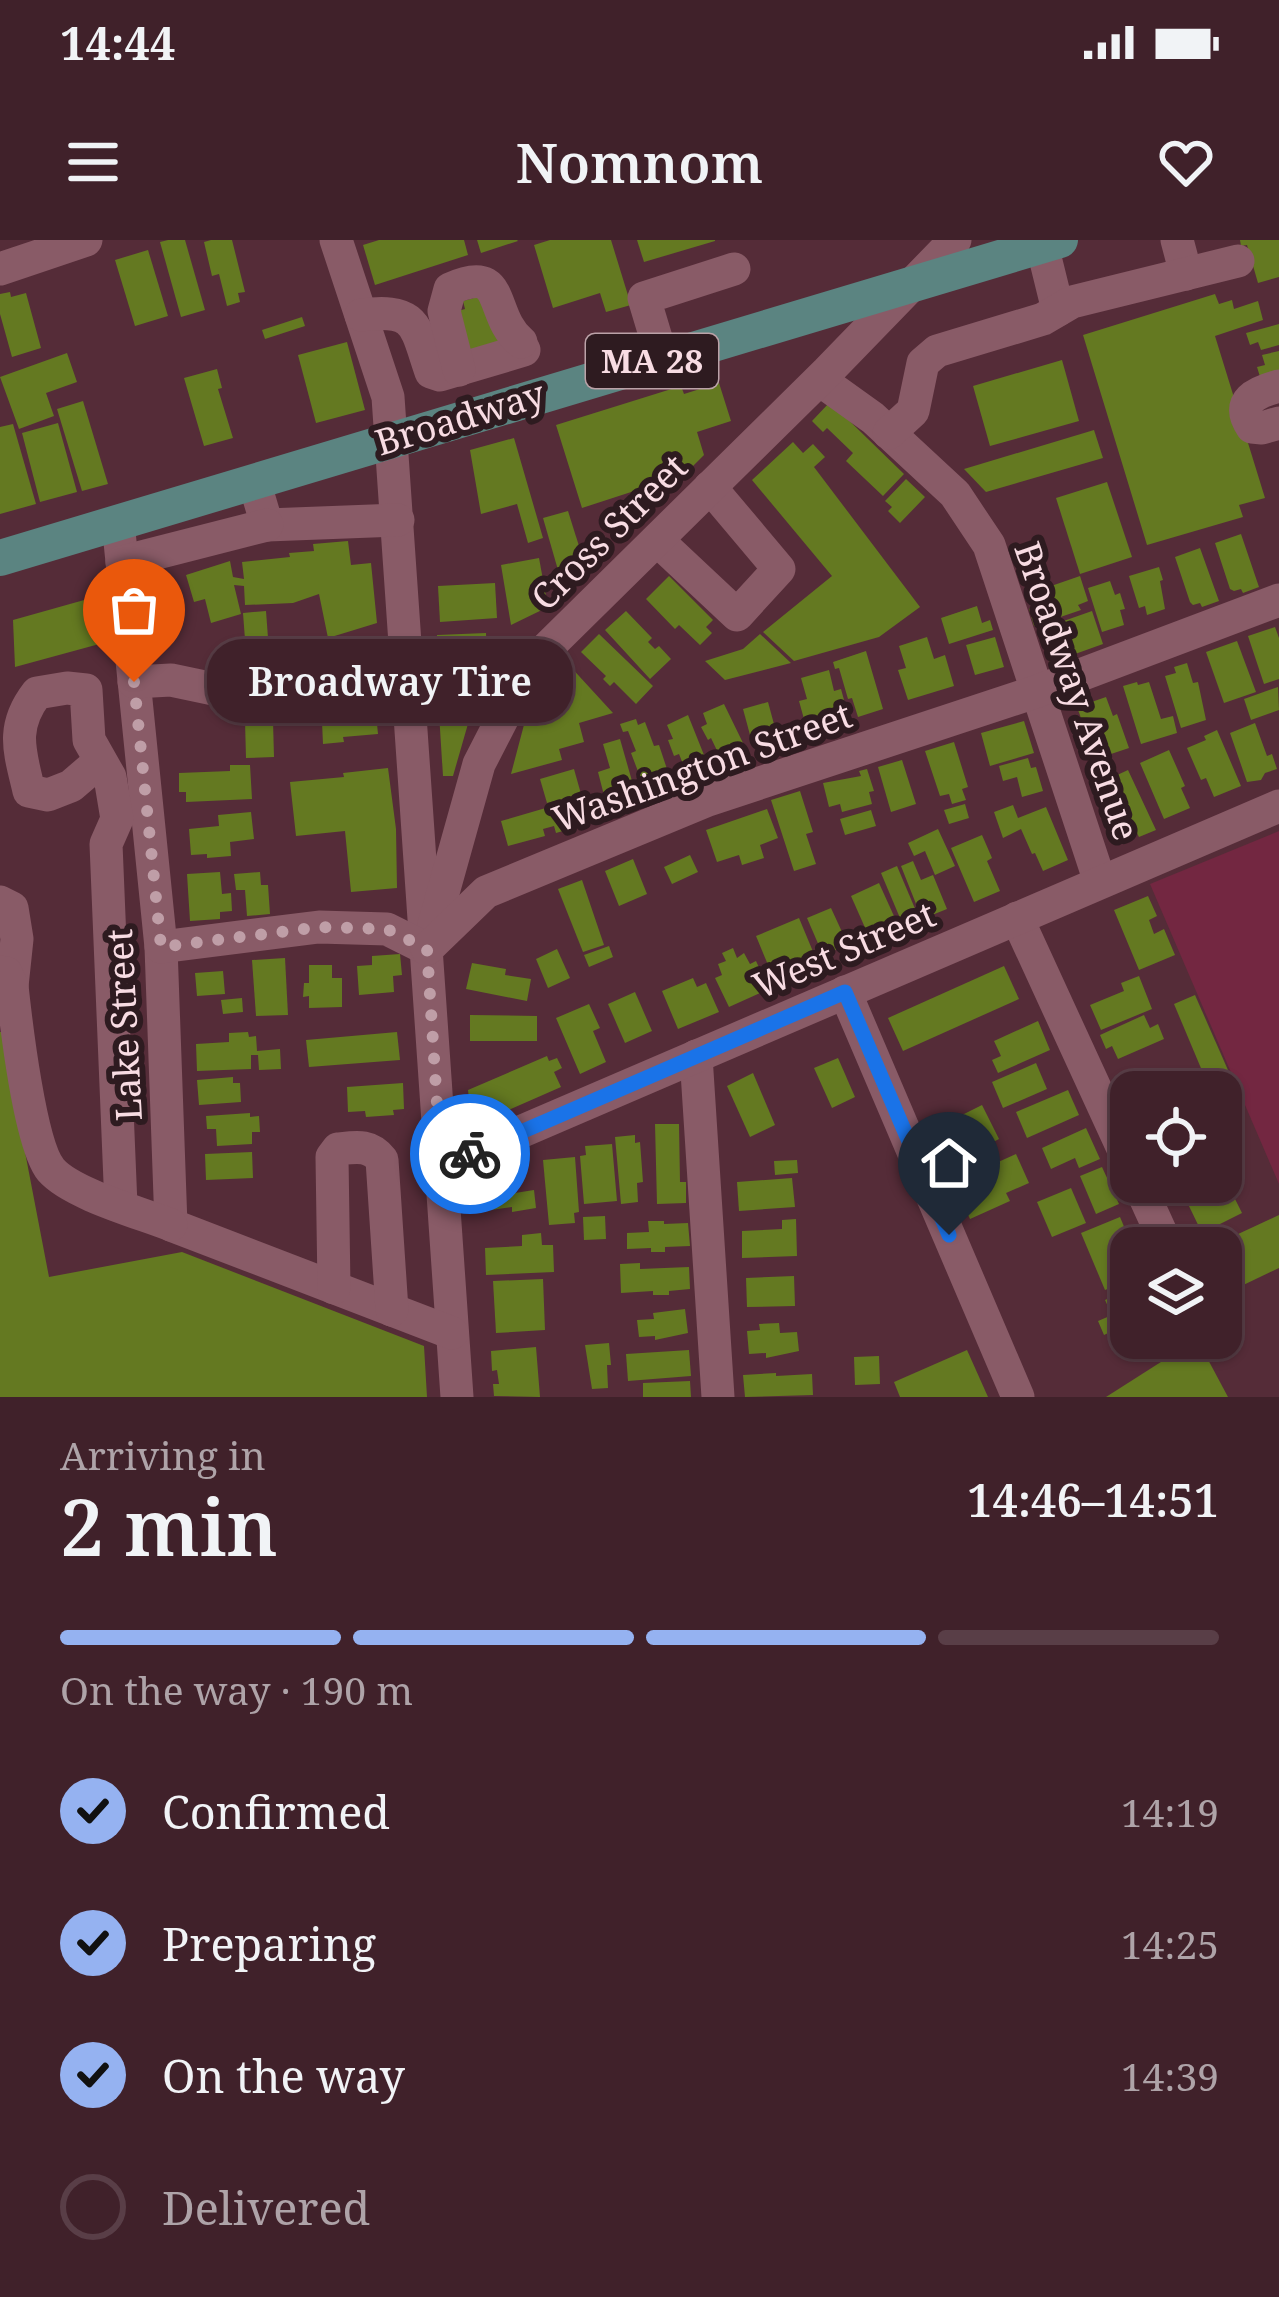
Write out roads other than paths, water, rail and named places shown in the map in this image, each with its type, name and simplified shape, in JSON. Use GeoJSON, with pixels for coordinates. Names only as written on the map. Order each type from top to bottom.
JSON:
{"type":"FeatureCollection","features":[{"type":"Feature","properties":{"kind":"main road","name":"Broadway"},"geometry":{"type":"LineString","coordinates":[[0,558],[1051,243]]}},
{"type":"Feature","properties":{"kind":"street"},"geometry":{"type":"LineString","coordinates":[[0,269],[86,240]]}},
{"type":"Feature","properties":{"kind":"street"},"geometry":{"type":"LineString","coordinates":[[336,240],[388,397],[457,1397]]}},
{"type":"Feature","properties":{"kind":"street","name":"Cross Street"},"geometry":{"type":"LineString","coordinates":[[427,949],[479,764],[517,690],[547,648],[955,240]]}},
{"type":"Feature","properties":{"kind":"street"},"geometry":{"type":"LineString","coordinates":[[1177,240],[1186,274]]}},
{"type":"Feature","properties":{"kind":"street"},"geometry":{"type":"LineString","coordinates":[[1051,243],[1058,310]]}},
{"type":"Feature","properties":{"kind":"street"},"geometry":{"type":"LineString","coordinates":[[889,433],[913,411],[923,363],[937,351],[1043,320],[1072,302],[1238,261]]}},
{"type":"Feature","properties":{"kind":"street"},"geometry":{"type":"LineString","coordinates":[[501,264],[539,394]]}},
{"type":"Feature","properties":{"kind":"street"},"geometry":{"type":"LineString","coordinates":[[662,358],[644,298],[734,269]]}},
{"type":"Feature","properties":{"kind":"street"},"geometry":{"type":"LineString","coordinates":[[457,420],[444,311],[450,289],[468,280],[489,286],[508,332],[523,346]]}},
{"type":"Feature","properties":{"kind":"street"},"geometry":{"type":"LineString","coordinates":[[362,315],[405,316],[414,323],[431,372],[449,372],[523,346]]}},
{"type":"Feature","properties":{"kind":"street","name":"Broadway Avenue"},"geometry":{"type":"LineString","coordinates":[[820,380],[873,418],[956,494],[989,545],[1100,882]]}},
{"type":"Feature","properties":{"kind":"street"},"geometry":{"type":"LineString","coordinates":[[1279,386],[1246,404],[1252,427],[1279,423]]}},
{"type":"Feature","properties":{"kind":"street"},"geometry":{"type":"LineString","coordinates":[[254,481],[267,525]]}},
{"type":"Feature","properties":{"kind":"street"},"geometry":{"type":"LineString","coordinates":[[657,540],[737,616],[779,568],[710,487]]}},
{"type":"Feature","properties":{"kind":"street"},"geometry":{"type":"LineString","coordinates":[[192,500],[205,541]]}},
{"type":"Feature","properties":{"kind":"street"},"geometry":{"type":"LineString","coordinates":[[122,562],[267,525],[398,520]]}},
{"type":"Feature","properties":{"kind":"street","name":"Lake Street"},"geometry":{"type":"LineString","coordinates":[[118,522],[161,947],[171,1225]]}},
{"type":"Feature","properties":{"kind":"street","name":"Washington Street"},"geometry":{"type":"LineString","coordinates":[[427,949],[486,892],[708,800],[1038,692],[1279,600]]}},
{"type":"Feature","properties":{"kind":"street"},"geometry":{"type":"LineString","coordinates":[[134,682],[171,680],[228,692],[408,676]]}},
{"type":"Feature","properties":{"kind":"street"},"geometry":{"type":"LineString","coordinates":[[100,762],[110,777],[117,819],[106,844],[122,1206]]}},
{"type":"Feature","properties":{"kind":"street","name":"West Street"},"geometry":{"type":"LineString","coordinates":[[441,1166],[1279,806]]}},
{"type":"Feature","properties":{"kind":"street"},"geometry":{"type":"LineString","coordinates":[[0,902],[12,908],[17,939],[6,979],[37,1143],[51,1169],[68,1184],[452,1333]]}},
{"type":"Feature","properties":{"kind":"street"},"geometry":{"type":"LineString","coordinates":[[1017,918],[1110,1120]]}},
{"type":"Feature","properties":{"kind":"street"},"geometry":{"type":"LineString","coordinates":[[161,947],[320,927],[387,929],[427,949]]}},
{"type":"Feature","properties":{"kind":"street"},"geometry":{"type":"LineString","coordinates":[[845,992],[1018,1397]]}},
{"type":"Feature","properties":{"kind":"street"},"geometry":{"type":"LineString","coordinates":[[696,1056],[718,1397]]}},
{"type":"Feature","properties":{"kind":"street"},"geometry":{"type":"LineString","coordinates":[[334,1288],[332,1157],[338,1149],[363,1147],[376,1151],[382,1160],[392,1310]]}},
{"type":"Feature","properties":{"kind":"place","name":"Broadway Tire"},"geometry":{"type":"Point","coordinates":[134,682]}}]}
